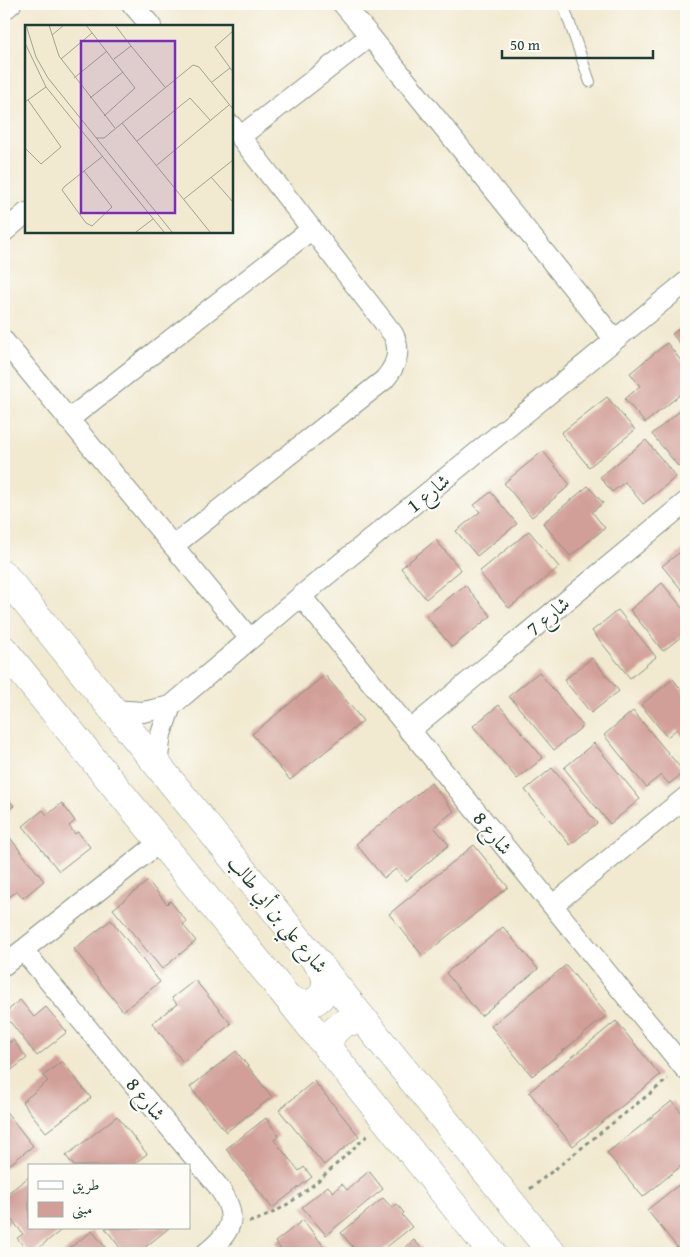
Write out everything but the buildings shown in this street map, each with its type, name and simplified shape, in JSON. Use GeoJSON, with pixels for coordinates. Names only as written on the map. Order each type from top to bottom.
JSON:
{"type":"FeatureCollection","features":[{"type":"Feature","properties":{"kind":"street"},"geometry":{"type":"LineString","coordinates":[[4,10],[11,4]]}},
{"type":"Feature","properties":{"kind":"street"},"geometry":{"type":"LineString","coordinates":[[132,4],[150,25]]}},
{"type":"Feature","properties":{"kind":"street"},"geometry":{"type":"LineString","coordinates":[[343,4],[615,340]]}},
{"type":"Feature","properties":{"kind":"street"},"geometry":{"type":"LineString","coordinates":[[173,546],[384,380],[395,364],[398,344],[393,334],[236,131],[370,36]]}},
{"type":"Feature","properties":{"kind":"street"},"geometry":{"type":"LineString","coordinates":[[4,232],[25,214]]}},
{"type":"Feature","properties":{"kind":"street"},"geometry":{"type":"LineString","coordinates":[[68,420],[312,228]]}},
{"type":"Feature","properties":{"kind":"street","name":"شارع 1"},"geometry":{"type":"LineString","coordinates":[[113,710],[143,712],[171,706],[301,596],[686,282]]}},
{"type":"Feature","properties":{"kind":"street"},"geometry":{"type":"LineString","coordinates":[[4,341],[250,639]]}},
{"type":"Feature","properties":{"kind":"street","name":"شارع 7"},"geometry":{"type":"LineString","coordinates":[[410,731],[686,502]]}},
{"type":"Feature","properties":{"kind":"street","name":"شارع علي بن أبي طالب"},"geometry":{"type":"LineString","coordinates":[[4,575],[552,1253]]}},
{"type":"Feature","properties":{"kind":"street","name":"شارع 8"},"geometry":{"type":"LineString","coordinates":[[301,596],[685,1068]]}},
{"type":"Feature","properties":{"kind":"street"},"geometry":{"type":"LineString","coordinates":[[4,650],[287,997],[492,1253]]}},
{"type":"Feature","properties":{"kind":"street"},"geometry":{"type":"LineString","coordinates":[[157,765],[161,734],[171,706]]}},
{"type":"Feature","properties":{"kind":"street"},"geometry":{"type":"LineString","coordinates":[[553,905],[686,797]]}},
{"type":"Feature","properties":{"kind":"street"},"geometry":{"type":"LineString","coordinates":[[4,965],[160,842]]}},
{"type":"Feature","properties":{"kind":"street","name":"شارع 8"},"geometry":{"type":"LineString","coordinates":[[23,950],[223,1194],[228,1201],[230,1226]]}},
{"type":"Feature","properties":{"kind":"street"},"geometry":{"type":"LineString","coordinates":[[287,997],[300,1004],[314,1002],[320,998],[324,993],[327,978],[320,965]]}},
{"type":"Feature","properties":{"kind":"street"},"geometry":{"type":"LineString","coordinates":[[328,1049],[331,1036],[340,1025],[353,1021],[366,1022]]}},
{"type":"Feature","properties":{"kind":"street"},"geometry":{"type":"LineString","coordinates":[[206,1253],[220,1242],[230,1226]]}},
{"type":"Feature","properties":{"kind":"lane"},"geometry":{"type":"LineString","coordinates":[[563,4],[590,82]]}},
{"type":"Feature","properties":{"kind":"path"},"geometry":{"type":"LineString","coordinates":[[512,1204],[685,1068]]}},
{"type":"Feature","properties":{"kind":"path"},"geometry":{"type":"LineString","coordinates":[[230,1226],[255,1220],[284,1208],[385,1120]]}}]}
